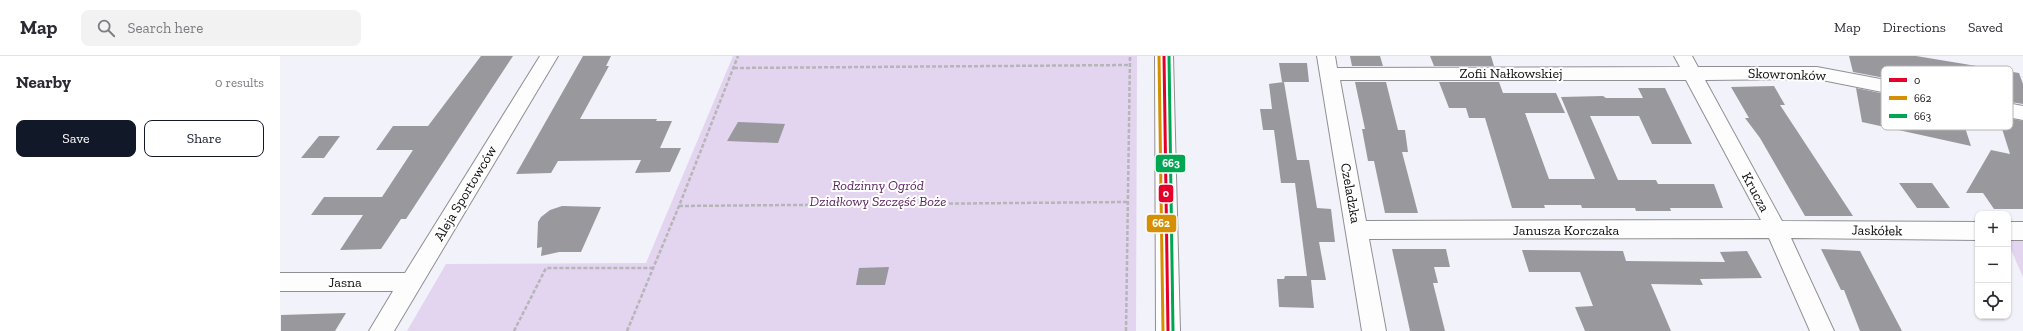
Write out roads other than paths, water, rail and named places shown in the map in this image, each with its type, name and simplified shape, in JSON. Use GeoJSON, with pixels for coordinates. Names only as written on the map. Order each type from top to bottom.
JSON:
{"type":"FeatureCollection","features":[{"type":"Feature","properties":{"kind":"street","name":"Aleja Sportowców"},"geometry":{"type":"LineString","coordinates":[[381,331],[548,56]]}},
{"type":"Feature","properties":{"kind":"street"},"geometry":{"type":"LineString","coordinates":[[1164,56],[1168,331]]}},
{"type":"Feature","properties":{"kind":"street","name":"Zofii Nałkowskiej"},"geometry":{"type":"LineString","coordinates":[[1328,65],[1687,64]]}},
{"type":"Feature","properties":{"kind":"street","name":"Skowronków"},"geometry":{"type":"LineString","coordinates":[[1687,64],[1817,73],[1881,86]]}},
{"type":"Feature","properties":{"kind":"street","name":"Krucza"},"geometry":{"type":"LineString","coordinates":[[1687,64],[1776,229],[1822,331]]}},
{"type":"Feature","properties":{"kind":"street","name":"Czeladzka"},"geometry":{"type":"LineString","coordinates":[[1328,65],[1374,331]]}},
{"type":"Feature","properties":{"kind":"street","name":"Skowronków"},"geometry":{"type":"LineString","coordinates":[[2013,112],[2023,114]]}},
{"type":"Feature","properties":{"kind":"street","name":"Janusza Korczaka"},"geometry":{"type":"LineString","coordinates":[[1357,230],[1776,229]]}},
{"type":"Feature","properties":{"kind":"street","name":"Jaskółek"},"geometry":{"type":"LineString","coordinates":[[1776,229],[1975,231]]}},
{"type":"Feature","properties":{"kind":"street"},"geometry":{"type":"LineString","coordinates":[[2011,231],[2023,231]]}},
{"type":"Feature","properties":{"kind":"street","name":"Jasna"},"geometry":{"type":"LineString","coordinates":[[280,282],[410,282]]}},
{"type":"Feature","properties":{"kind":"park label","name":"Rodzinny Ogród Działkowy Szczęść Boże"},"geometry":{"type":"Point","coordinates":[878,194]}}]}
